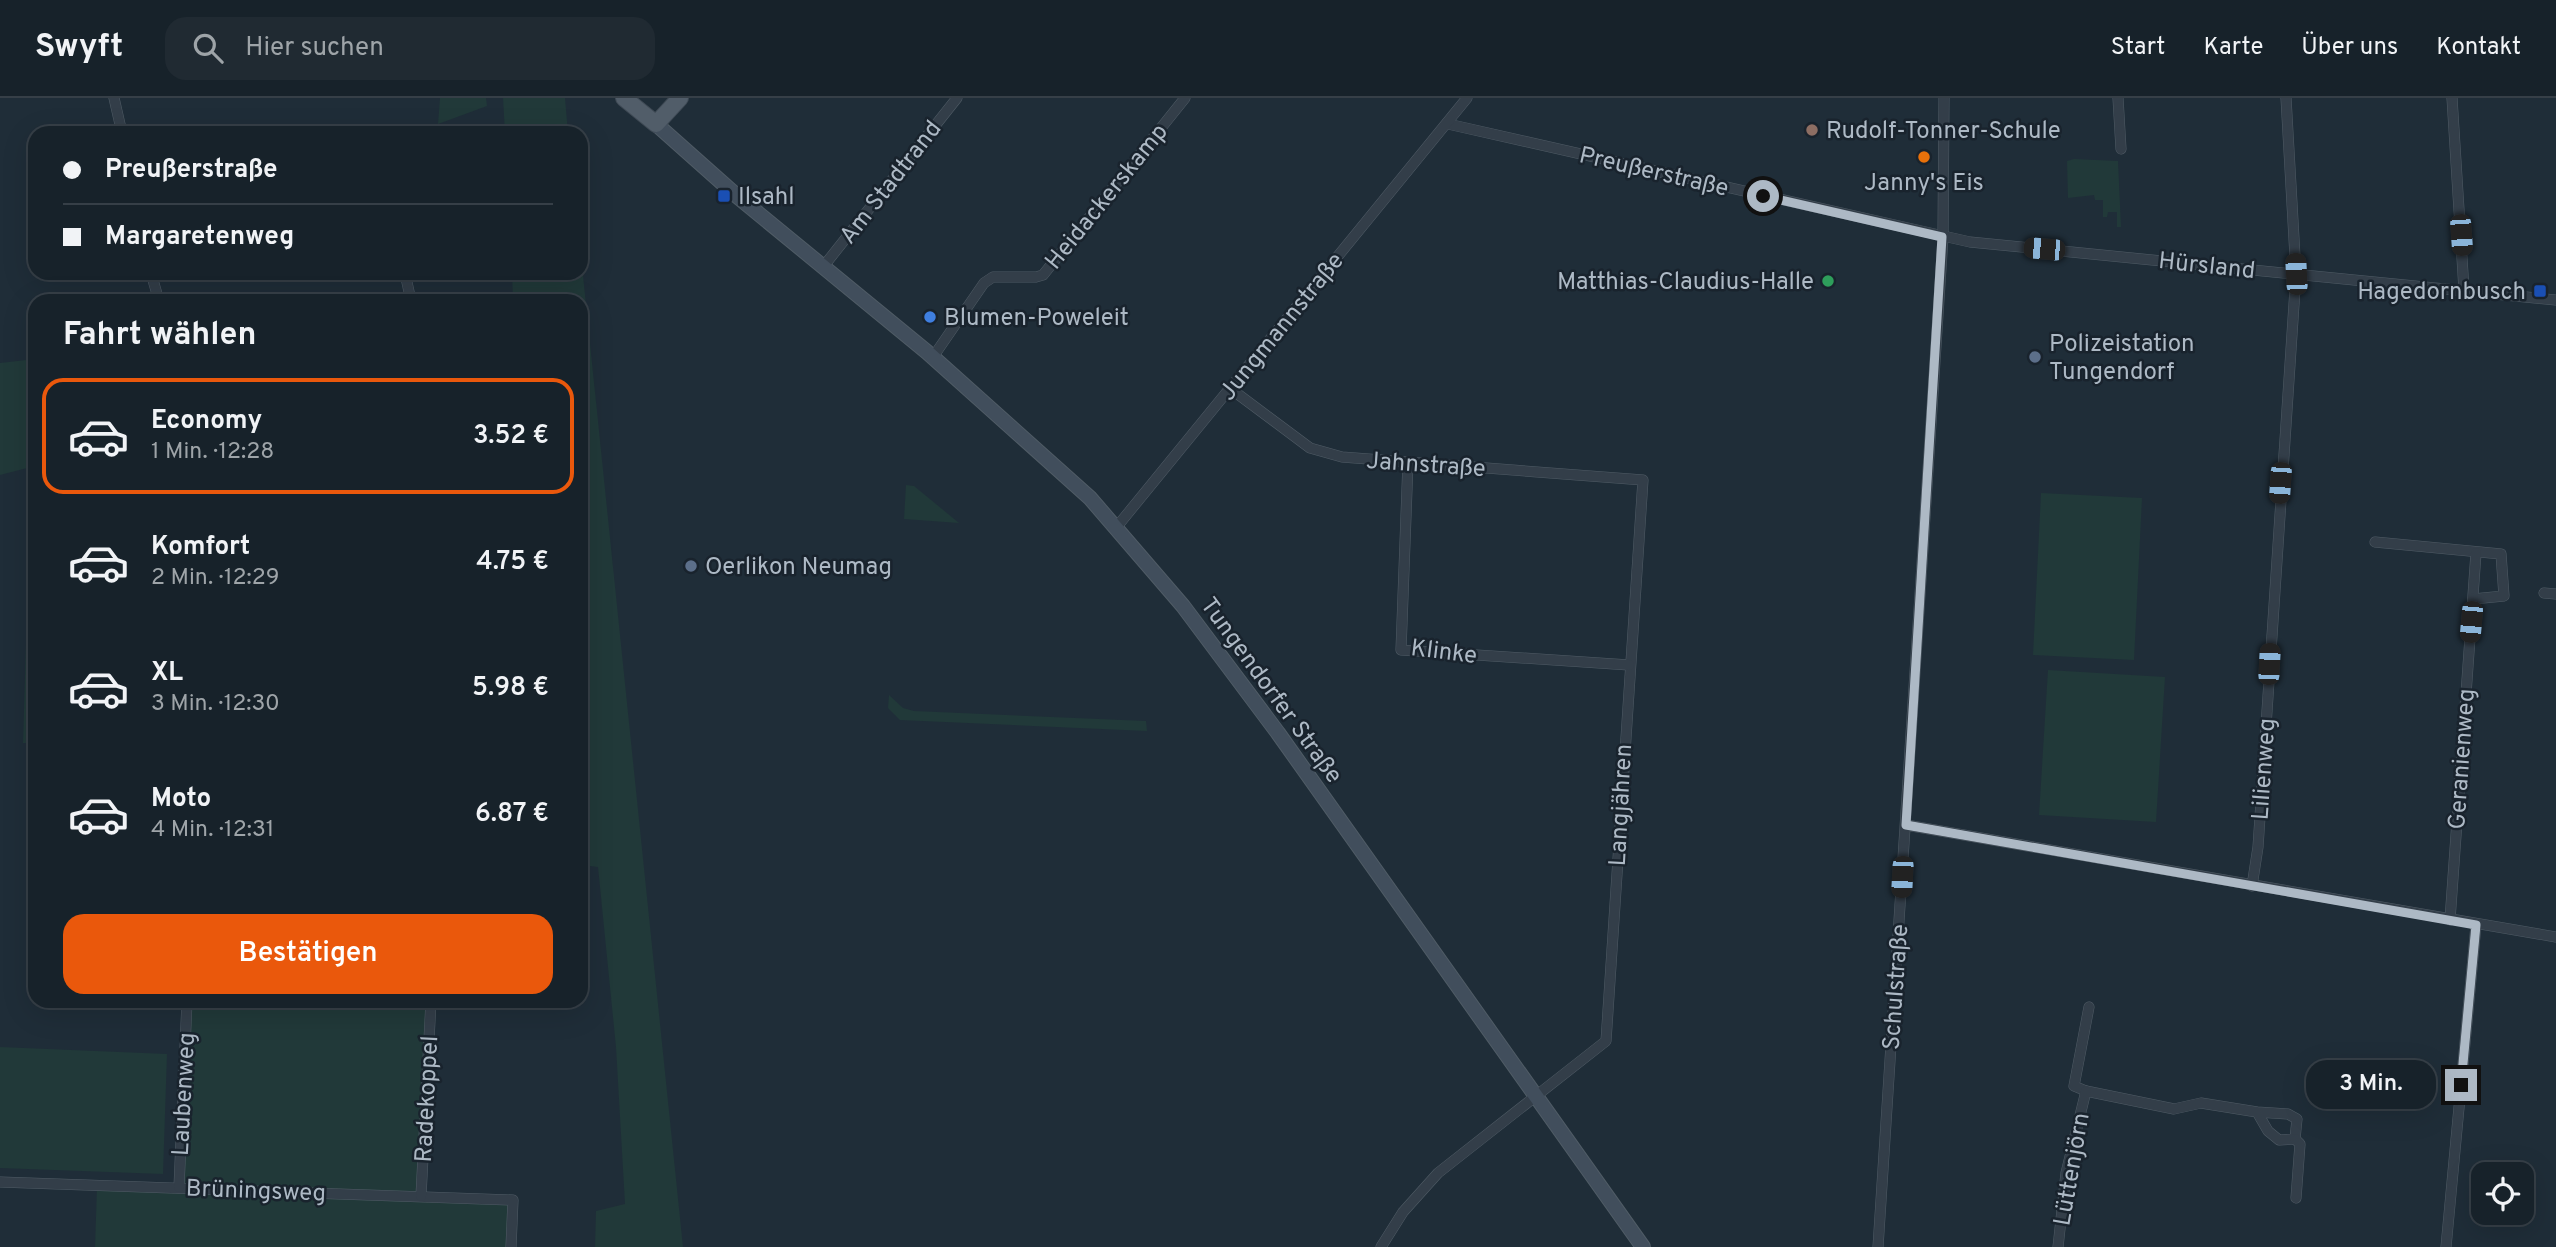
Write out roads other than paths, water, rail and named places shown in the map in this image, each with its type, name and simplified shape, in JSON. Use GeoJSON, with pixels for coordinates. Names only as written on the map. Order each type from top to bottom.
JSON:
{"type":"FeatureCollection","features":[{"type":"Feature","properties":{"kind":"main road"},"geometry":{"type":"LineString","coordinates":[[624,98],[656,124],[680,98]]}},
{"type":"Feature","properties":{"kind":"main road","name":"Tungendorfer Straße"},"geometry":{"type":"LineString","coordinates":[[656,124],[782,233],[933,357],[1090,498],[1183,606],[1262,712],[1643,1247]]}},
{"type":"Feature","properties":{"kind":"street"},"geometry":{"type":"LineString","coordinates":[[114,98],[120,126]]}},
{"type":"Feature","properties":{"kind":"street","name":"Am Stadtrand"},"geometry":{"type":"LineString","coordinates":[[823,267],[957,98]]}},
{"type":"Feature","properties":{"kind":"street","name":"Heidackerskamp"},"geometry":{"type":"LineString","coordinates":[[933,357],[984,284],[993,277],[1043,275],[1185,98]]}},
{"type":"Feature","properties":{"kind":"street","name":"Jungmannstraße"},"geometry":{"type":"LineString","coordinates":[[1115,529],[1468,98]]}},
{"type":"Feature","properties":{"kind":"street","name":"Schulstraße"},"geometry":{"type":"LineString","coordinates":[[1881,1246],[1942,237],[1944,98]]}},
{"type":"Feature","properties":{"kind":"street"},"geometry":{"type":"LineString","coordinates":[[2118,98],[2121,149]]}},
{"type":"Feature","properties":{"kind":"street","name":"Lilienweg"},"geometry":{"type":"LineString","coordinates":[[2252,886],[2258,847],[2296,274],[2286,98]]}},
{"type":"Feature","properties":{"kind":"street"},"geometry":{"type":"LineString","coordinates":[[2452,98],[2465,290]]}},
{"type":"Feature","properties":{"kind":"street","name":"Preußerstraße"},"geometry":{"type":"LineString","coordinates":[[1448,124],[1942,237]]}},
{"type":"Feature","properties":{"kind":"street","name":"Hürsland"},"geometry":{"type":"LineString","coordinates":[[1942,237],[2556,300]]}},
{"type":"Feature","properties":{"kind":"street","name":"Jahnstraße"},"geometry":{"type":"LineString","coordinates":[[1231,389],[1310,448],[1342,457],[1643,480]]}},
{"type":"Feature","properties":{"kind":"street","name":"Klinke"},"geometry":{"type":"LineString","coordinates":[[1408,462],[1401,650],[1629,665]]}},
{"type":"Feature","properties":{"kind":"street","name":"Langjähren"},"geometry":{"type":"LineString","coordinates":[[1381,1247],[1403,1212],[1438,1173],[1503,1119],[1536,1097],[1606,1041],[1643,480]]}},
{"type":"Feature","properties":{"kind":"street"},"geometry":{"type":"LineString","coordinates":[[2375,542],[2501,554],[2504,596],[2473,599]]}},
{"type":"Feature","properties":{"kind":"street","name":"Geranienweg"},"geometry":{"type":"LineString","coordinates":[[2450,919],[2476,553]]}},
{"type":"Feature","properties":{"kind":"street"},"geometry":{"type":"LineString","coordinates":[[2544,593],[2556,594]]}},
{"type":"Feature","properties":{"kind":"street"},"geometry":{"type":"LineString","coordinates":[[1906,825],[2556,937]]}},
{"type":"Feature","properties":{"kind":"street"},"geometry":{"type":"LineString","coordinates":[[2446,1247],[2476,925]]}},
{"type":"Feature","properties":{"kind":"street","name":"Lüttenjörn"},"geometry":{"type":"LineString","coordinates":[[2089,1007],[2074,1086],[2086,1091],[2174,1109],[2200,1103],[2288,1114],[2297,1119],[2295,1139],[2300,1143],[2296,1198]]}},
{"type":"Feature","properties":{"kind":"street","name":"Laubenweg"},"geometry":{"type":"LineString","coordinates":[[179,1186],[187,1008]]}},
{"type":"Feature","properties":{"kind":"street","name":"Radekoppel"},"geometry":{"type":"LineString","coordinates":[[421,1196],[432,1008]]}},
{"type":"Feature","properties":{"kind":"street","name":"Lüttenjörn"},"geometry":{"type":"LineString","coordinates":[[2058,1247],[2066,1173],[2086,1091]]}},
{"type":"Feature","properties":{"kind":"street"},"geometry":{"type":"LineString","coordinates":[[2258,1112],[2268,1131],[2279,1140],[2295,1139]]}},
{"type":"Feature","properties":{"kind":"street","name":"Brüningsweg"},"geometry":{"type":"LineString","coordinates":[[0,1182],[179,1186],[513,1200],[511,1247]]}},
{"type":"Feature","properties":{"kind":"place","name":"Rudolf-Tonner-Schule"},"geometry":{"type":"Point","coordinates":[1812,130]}},
{"type":"Feature","properties":{"kind":"place","name":"Janny's Eis"},"geometry":{"type":"Point","coordinates":[1924,157]}},
{"type":"Feature","properties":{"kind":"place","name":"Ilsahl"},"geometry":{"type":"Point","coordinates":[724,196]}},
{"type":"Feature","properties":{"kind":"place","name":"Matthias-Claudius-Halle"},"geometry":{"type":"Point","coordinates":[1828,281]}},
{"type":"Feature","properties":{"kind":"place","name":"Hagedornbusch"},"geometry":{"type":"Point","coordinates":[2540,291]}},
{"type":"Feature","properties":{"kind":"place","name":"Blumen-Poweleit"},"geometry":{"type":"Point","coordinates":[930,317]}},
{"type":"Feature","properties":{"kind":"place","name":"Polizeistation Tungendorf"},"geometry":{"type":"Point","coordinates":[2035,357]}},
{"type":"Feature","properties":{"kind":"place","name":"Oerlikon Neumag"},"geometry":{"type":"Point","coordinates":[691,566]}}]}
